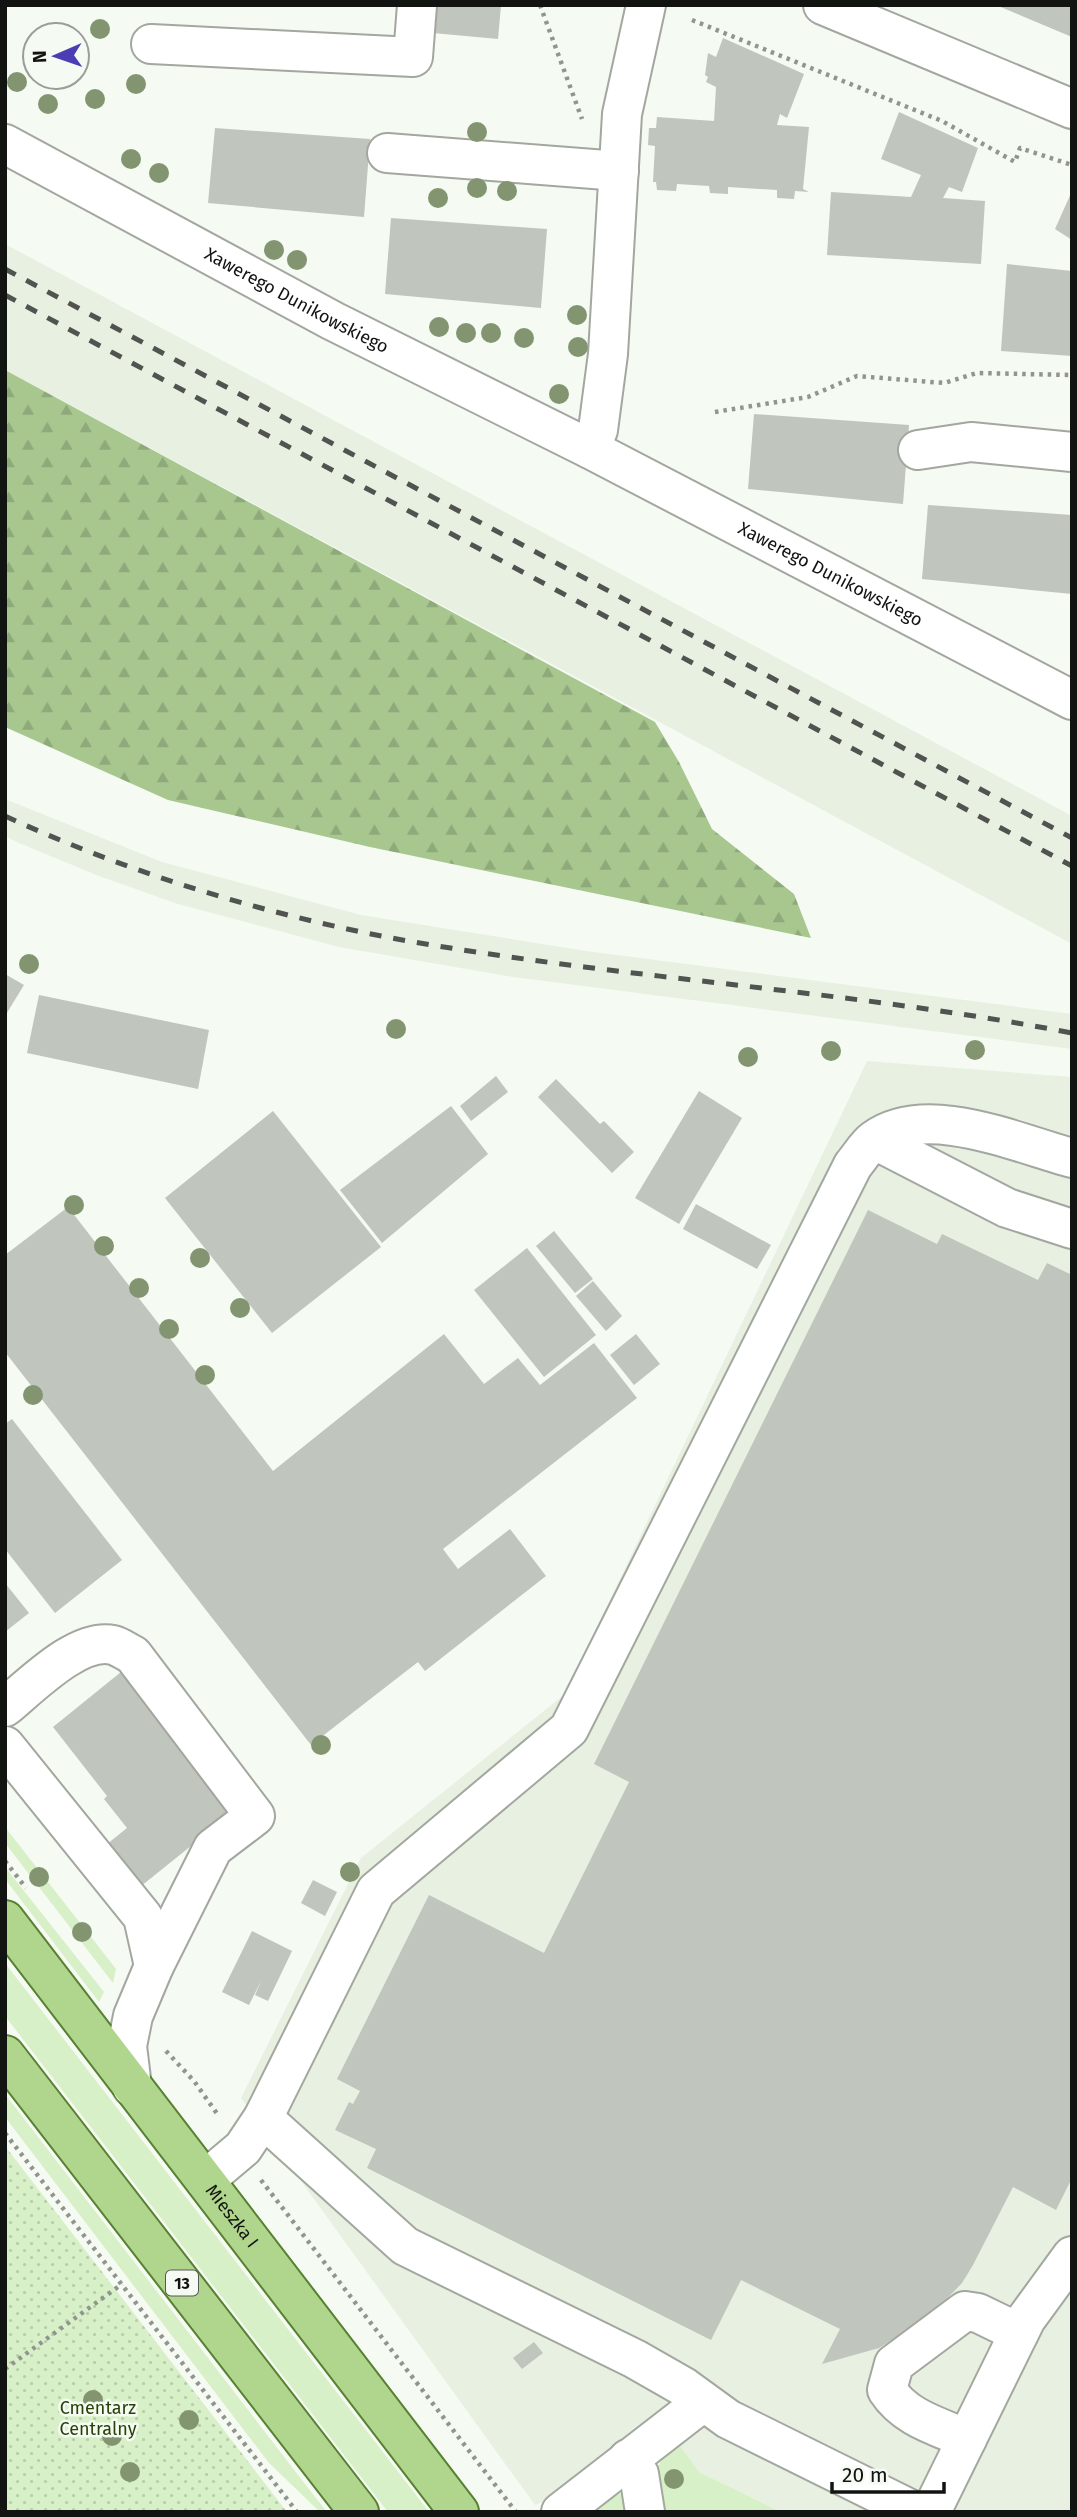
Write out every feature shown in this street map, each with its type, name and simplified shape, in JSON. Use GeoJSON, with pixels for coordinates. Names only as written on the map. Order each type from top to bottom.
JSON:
{"type":"FeatureCollection","features":[{"type":"Feature","properties":{"kind":"main road","name":"Mieszka I"},"geometry":{"type":"LineString","coordinates":[[5,1920],[448,2497]]}},
{"type":"Feature","properties":{"kind":"main road","name":"13"},"geometry":{"type":"LineString","coordinates":[[5,2054],[359,2512]]}},
{"type":"Feature","properties":{"kind":"street"},"geometry":{"type":"LineString","coordinates":[[151,44],[413,57],[417,5]]}},
{"type":"Feature","properties":{"kind":"street"},"geometry":{"type":"LineString","coordinates":[[590,449],[598,430],[608,354],[610,170],[646,5]]}},
{"type":"Feature","properties":{"kind":"street"},"geometry":{"type":"LineString","coordinates":[[823,5],[1072,109]]}},
{"type":"Feature","properties":{"kind":"street","name":"Xawerego Dunikowskiego"},"geometry":{"type":"LineString","coordinates":[[5,144],[333,321],[590,449],[1072,700]]}},
{"type":"Feature","properties":{"kind":"street"},"geometry":{"type":"LineString","coordinates":[[387,153],[610,170]]}},
{"type":"Feature","properties":{"kind":"street"},"geometry":{"type":"LineString","coordinates":[[918,450],[971,442],[1072,452]]}},
{"type":"Feature","properties":{"kind":"street"},"geometry":{"type":"LineString","coordinates":[[205,2180],[243,2148],[263,2118],[376,1891],[569,1729],[853,1165],[874,1140],[911,1124],[947,1124],[1072,1158]]}},
{"type":"Feature","properties":{"kind":"street"},"geometry":{"type":"LineString","coordinates":[[874,1140],[1007,1208],[1072,1229]]}},
{"type":"Feature","properties":{"kind":"street"},"geometry":{"type":"LineString","coordinates":[[5,1707],[60,1662],[89,1646],[113,1645],[133,1655],[255,1816],[213,1848],[154,1966],[133,2016],[127,2046],[132,2087]]}},
{"type":"Feature","properties":{"kind":"street"},"geometry":{"type":"LineString","coordinates":[[5,1746],[143,1917],[154,1966]]}},
{"type":"Feature","properties":{"kind":"street"},"geometry":{"type":"LineString","coordinates":[[263,2118],[405,2246],[635,2359],[684,2387],[728,2419],[916,2512]]}},
{"type":"Feature","properties":{"kind":"street"},"geometry":{"type":"LineString","coordinates":[[931,2512],[1019,2333],[1072,2256]]}},
{"type":"Feature","properties":{"kind":"street"},"geometry":{"type":"LineString","coordinates":[[967,2439],[909,2414],[895,2402],[887,2390],[894,2364],[965,2311],[978,2312],[1019,2333]]}},
{"type":"Feature","properties":{"kind":"street"},"geometry":{"type":"LineString","coordinates":[[561,2512],[703,2402]]}},
{"type":"Feature","properties":{"kind":"street"},"geometry":{"type":"LineString","coordinates":[[628,2459],[639,2474],[645,2512]]}},
{"type":"Feature","properties":{"kind":"street"},"geometry":{"type":"LineString","coordinates":[[448,2497],[476,2512]]}},
{"type":"Feature","properties":{"kind":"path"},"geometry":{"type":"LineString","coordinates":[[540,5],[610,170]]}},
{"type":"Feature","properties":{"kind":"path"},"geometry":{"type":"LineString","coordinates":[[692,20],[942,121],[1015,162],[1020,148],[1072,165]]}},
{"type":"Feature","properties":{"kind":"path"},"geometry":{"type":"LineString","coordinates":[[715,412],[807,397],[857,376],[944,383],[976,373],[1072,375]]}},
{"type":"Feature","properties":{"kind":"path"},"geometry":{"type":"LineString","coordinates":[[5,2133],[297,2512]]}},
{"type":"Feature","properties":{"kind":"path"},"geometry":{"type":"LineString","coordinates":[[5,2369],[122,2284]]}},
{"type":"Feature","properties":{"kind":"shaded area"},"geometry":{"type":"Polygon","coordinates":[[[5,244],[1072,816],[1072,944],[5,370],[5,244]]]}},
{"type":"Feature","properties":{"kind":"shaded area"},"geometry":{"type":"Polygon","coordinates":[[[5,799],[162,862],[361,915],[586,951],[1072,1014],[1072,1049],[507,976],[339,947],[178,904],[99,876],[19,843],[5,836],[5,799]]]}},
{"type":"Feature","properties":{"kind":"shaded area"},"geometry":{"type":"Polygon","coordinates":[[[867,1061],[1072,1077],[1072,2512],[781,2512],[699,2472],[678,2444],[535,2505],[241,2098],[361,1858],[565,1694],[867,1061]]]}},
{"type":"Feature","properties":{"kind":"green space"},"geometry":{"type":"Polygon","coordinates":[[[5,370],[655,722],[679,762],[712,829],[794,894],[811,938],[370,847],[168,800],[5,727],[5,370]]]}},
{"type":"Feature","properties":{"kind":"green space"},"geometry":{"type":"Polygon","coordinates":[[[5,1827],[116,1969],[113,1983],[5,1843],[5,1827]]]}},
{"type":"Feature","properties":{"kind":"green space"},"geometry":{"type":"Polygon","coordinates":[[[5,1867],[104,1992],[99,2002],[5,1879],[5,1867]]]}},
{"type":"Feature","properties":{"kind":"green space"},"geometry":{"type":"Polygon","coordinates":[[[5,1963],[429,2512],[388,2512],[5,2016],[5,1963]]]}},
{"type":"Feature","properties":{"kind":"green space"},"geometry":{"type":"Polygon","coordinates":[[[5,2094],[327,2512],[320,2512],[269,2463],[5,2117],[5,2094]]]}},
{"type":"Feature","properties":{"kind":"green space","name":"Cmentarz Centralny"},"geometry":{"type":"Polygon","coordinates":[[[5,2146],[287,2512],[5,2512],[5,2146]]]}},
{"type":"Feature","properties":{"kind":"green space"},"geometry":{"type":"Polygon","coordinates":[[[678,2443],[699,2472],[781,2512],[658,2512],[655,2481],[658,2466],[678,2443]]]}},
{"type":"Feature","properties":{"kind":"green space"},"geometry":{"type":"Polygon","coordinates":[[[616,2493],[625,2495],[631,2512],[588,2512],[616,2493]]]}},
{"type":"Feature","properties":{"kind":"building"},"geometry":{"type":"Polygon","coordinates":[[[435,5],[501,5],[498,39],[433,33],[435,5]]]}},
{"type":"Feature","properties":{"kind":"building"},"geometry":{"type":"Polygon","coordinates":[[[996,5],[1072,5],[1072,37],[996,5]]]}},
{"type":"Feature","properties":{"kind":"building"},"geometry":{"type":"Polygon","coordinates":[[[723,38],[804,74],[787,118],[780,114],[777,125],[809,127],[803,189],[809,192],[795,191],[794,199],[777,198],[777,190],[728,187],[728,194],[710,193],[709,186],[677,184],[676,191],[657,190],[656,182],[653,182],[655,146],[648,145],[649,128],[656,128],[657,117],[714,121],[716,87],[706,82],[708,77],[705,75],[708,53],[716,57],[723,38]]]}},
{"type":"Feature","properties":{"kind":"building"},"geometry":{"type":"Polygon","coordinates":[[[899,112],[978,148],[962,192],[949,187],[943,198],[985,201],[981,264],[827,255],[831,192],[911,197],[921,175],[881,159],[899,112]]]}},
{"type":"Feature","properties":{"kind":"building"},"geometry":{"type":"Polygon","coordinates":[[[215,128],[370,139],[364,217],[208,203],[215,128]]]}},
{"type":"Feature","properties":{"kind":"building"},"geometry":{"type":"Polygon","coordinates":[[[1072,191],[1072,240],[1055,229],[1072,191]]]}},
{"type":"Feature","properties":{"kind":"building"},"geometry":{"type":"Polygon","coordinates":[[[391,218],[547,229],[541,308],[385,294],[391,218]]]}},
{"type":"Feature","properties":{"kind":"building"},"geometry":{"type":"Polygon","coordinates":[[[1007,264],[1072,271],[1072,356],[1001,351],[1007,264]]]}},
{"type":"Feature","properties":{"kind":"building"},"geometry":{"type":"Polygon","coordinates":[[[754,414],[909,425],[903,504],[748,489],[754,414]]]}},
{"type":"Feature","properties":{"kind":"building"},"geometry":{"type":"Polygon","coordinates":[[[928,505],[1072,515],[1072,594],[922,579],[928,505]]]}},
{"type":"Feature","properties":{"kind":"building"},"geometry":{"type":"Polygon","coordinates":[[[5,974],[24,985],[5,1016],[5,974]]]}},
{"type":"Feature","properties":{"kind":"building"},"geometry":{"type":"Polygon","coordinates":[[[39,995],[209,1030],[198,1089],[27,1053],[39,995]]]}},
{"type":"Feature","properties":{"kind":"building"},"geometry":{"type":"Polygon","coordinates":[[[496,1076],[508,1092],[471,1121],[460,1106],[496,1076]]]}},
{"type":"Feature","properties":{"kind":"building"},"geometry":{"type":"Polygon","coordinates":[[[556,1079],[600,1124],[604,1121],[634,1152],[612,1173],[538,1097],[556,1079]]]}},
{"type":"Feature","properties":{"kind":"building"},"geometry":{"type":"Polygon","coordinates":[[[699,1091],[742,1118],[679,1224],[635,1198],[699,1091]]]}},
{"type":"Feature","properties":{"kind":"building"},"geometry":{"type":"Polygon","coordinates":[[[451,1106],[488,1154],[382,1243],[340,1190],[451,1106]]]}},
{"type":"Feature","properties":{"kind":"building"},"geometry":{"type":"Polygon","coordinates":[[[273,1111],[381,1247],[272,1333],[165,1198],[273,1111]]]}},
{"type":"Feature","properties":{"kind":"building"},"geometry":{"type":"Polygon","coordinates":[[[696,1204],[771,1245],[757,1269],[683,1229],[696,1204]]]}},
{"type":"Feature","properties":{"kind":"building"},"geometry":{"type":"Polygon","coordinates":[[[68,1207],[273,1471],[444,1334],[484,1384],[518,1358],[540,1385],[594,1343],[637,1398],[443,1549],[458,1569],[510,1529],[546,1576],[425,1671],[418,1662],[311,1745],[5,1352],[5,1255],[68,1207]]]}},
{"type":"Feature","properties":{"kind":"building"},"geometry":{"type":"Polygon","coordinates":[[[868,1210],[937,1244],[942,1234],[1038,1280],[1047,1263],[1072,1275],[1072,2178],[1056,2210],[1013,2187],[962,2283],[933,2313],[879,2348],[822,2364],[840,2329],[741,2280],[711,2340],[367,2168],[376,2149],[335,2130],[349,2102],[353,2104],[360,2091],[337,2079],[429,1895],[544,1953],[629,1782],[594,1764],[868,1210]]]}},
{"type":"Feature","properties":{"kind":"building"},"geometry":{"type":"Polygon","coordinates":[[[554,1231],[593,1279],[575,1293],[536,1246],[554,1231]]]}},
{"type":"Feature","properties":{"kind":"building"},"geometry":{"type":"Polygon","coordinates":[[[527,1248],[596,1335],[544,1377],[474,1290],[527,1248]]]}},
{"type":"Feature","properties":{"kind":"building"},"geometry":{"type":"Polygon","coordinates":[[[593,1281],[622,1316],[606,1331],[576,1296],[593,1281]]]}},
{"type":"Feature","properties":{"kind":"building"},"geometry":{"type":"Polygon","coordinates":[[[636,1334],[660,1364],[634,1385],[610,1355],[636,1334]]]}},
{"type":"Feature","properties":{"kind":"building"},"geometry":{"type":"Polygon","coordinates":[[[12,1419],[122,1560],[55,1613],[5,1549],[5,1424],[12,1419]]]}},
{"type":"Feature","properties":{"kind":"building"},"geometry":{"type":"Polygon","coordinates":[[[5,1583],[29,1613],[5,1632],[5,1583]]]}},
{"type":"Feature","properties":{"kind":"building"},"geometry":{"type":"Polygon","coordinates":[[[121,1672],[176,1741],[237,1809],[120,1903],[86,1861],[127,1828],[104,1799],[107,1796],[53,1727],[121,1672]]]}},
{"type":"Feature","properties":{"kind":"building"},"geometry":{"type":"Polygon","coordinates":[[[313,1880],[337,1892],[325,1916],[301,1903],[313,1880]]]}},
{"type":"Feature","properties":{"kind":"building"},"geometry":{"type":"Polygon","coordinates":[[[252,1931],[292,1951],[268,2001],[255,1995],[262,1979],[249,2005],[222,1992],[252,1931]]]}},
{"type":"Feature","properties":{"kind":"building"},"geometry":{"type":"Polygon","coordinates":[[[534,2342],[543,2353],[522,2369],[513,2358],[534,2342]]]}},
{"type":"Feature","properties":{"kind":"railway"},"geometry":{"type":"LineString","coordinates":[[5,269],[1072,838]]}},
{"type":"Feature","properties":{"kind":"railway"},"geometry":{"type":"LineString","coordinates":[[5,295],[1072,866]]}},
{"type":"Feature","properties":{"kind":"railway"},"geometry":{"type":"LineString","coordinates":[[5,816],[100,856],[197,890],[347,929],[481,953],[904,1006],[1072,1033]]}}]}
